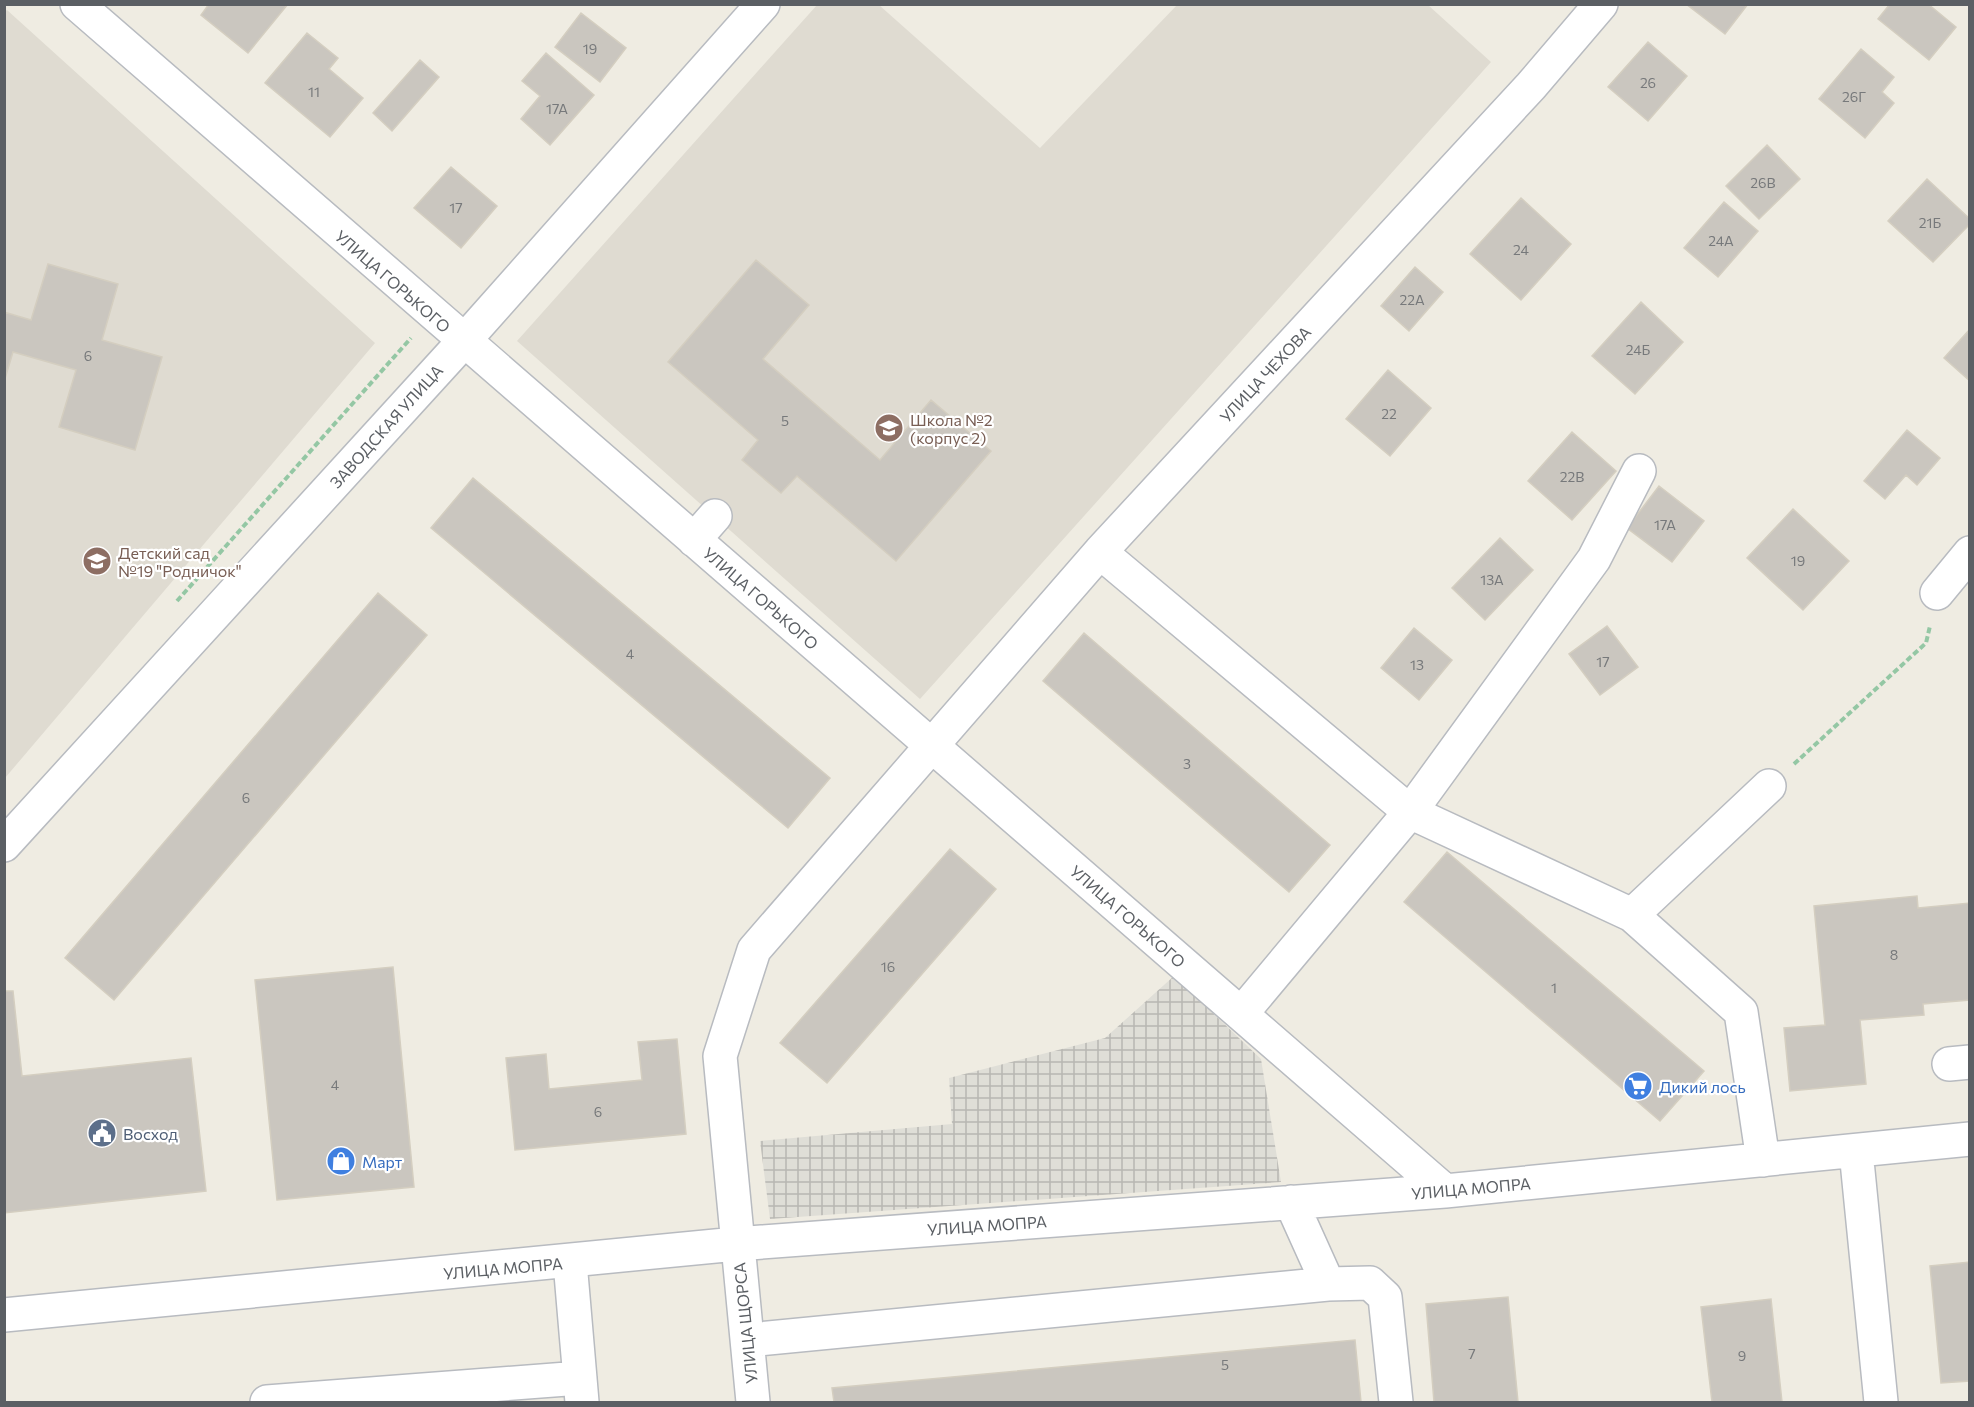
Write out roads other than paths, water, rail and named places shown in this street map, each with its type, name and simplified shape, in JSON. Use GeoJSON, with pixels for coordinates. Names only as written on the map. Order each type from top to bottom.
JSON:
{"type":"FeatureCollection","features":[{"type":"Feature","properties":{"kind":"street","name":"УЛИЦА ГОРЬКОГО"},"geometry":{"type":"LineString","coordinates":[[77,4],[463,342],[704,528],[930,745],[1445,1191]]}},
{"type":"Feature","properties":{"kind":"street","name":"ЗАВОДСКАЯ УЛИЦА"},"geometry":{"type":"LineString","coordinates":[[4,845],[463,342],[764,4]]}},
{"type":"Feature","properties":{"kind":"street","name":"УЛИЦА ЧЕХОВА"},"geometry":{"type":"LineString","coordinates":[[930,745],[1100,552],[1531,86],[1601,4]]}},
{"type":"Feature","properties":{"kind":"street"},"geometry":{"type":"LineString","coordinates":[[1241,1014],[1410,812],[1594,559],[1640,471]]}},
{"type":"Feature","properties":{"kind":"street"},"geometry":{"type":"LineString","coordinates":[[1100,552],[1410,812],[1632,915],[1741,1012],[1763,1160]]}},
{"type":"Feature","properties":{"kind":"street"},"geometry":{"type":"LineString","coordinates":[[1937,593],[1970,553]]}},
{"type":"Feature","properties":{"kind":"street","name":"УЛИЦА ЩОРСА"},"geometry":{"type":"LineString","coordinates":[[753,1402],[736,1244],[720,1056],[754,950],[930,745]]}},
{"type":"Feature","properties":{"kind":"street"},"geometry":{"type":"LineString","coordinates":[[1632,915],[1769,786]]}},
{"type":"Feature","properties":{"kind":"street","name":"УЛИЦА МОПРА"},"geometry":{"type":"LineString","coordinates":[[4,1315],[570,1262],[736,1244],[1445,1191],[1970,1139]]}},
{"type":"Feature","properties":{"kind":"street"},"geometry":{"type":"LineString","coordinates":[[1856,1151],[1881,1402]]}},
{"type":"Feature","properties":{"kind":"street"},"geometry":{"type":"LineString","coordinates":[[1291,1203],[1328,1284]]}},
{"type":"Feature","properties":{"kind":"street"},"geometry":{"type":"LineString","coordinates":[[267,1402],[581,1390],[570,1262]]}},
{"type":"Feature","properties":{"kind":"street"},"geometry":{"type":"LineString","coordinates":[[748,1340],[1328,1284],[1370,1283],[1385,1297],[1396,1402]]}},
{"type":"Feature","properties":{"kind":"place","name":"Школа №2 (корпус 2)"},"geometry":{"type":"Point","coordinates":[889,428]}},
{"type":"Feature","properties":{"kind":"place","name":"Детский сад №19 \"Родничок\""},"geometry":{"type":"Point","coordinates":[97,561]}},
{"type":"Feature","properties":{"kind":"place","name":"Дикий лось"},"geometry":{"type":"Point","coordinates":[1638,1086]}},
{"type":"Feature","properties":{"kind":"place","name":"Восход"},"geometry":{"type":"Point","coordinates":[102,1133]}},
{"type":"Feature","properties":{"kind":"place","name":"Март"},"geometry":{"type":"Point","coordinates":[341,1161]}}]}
